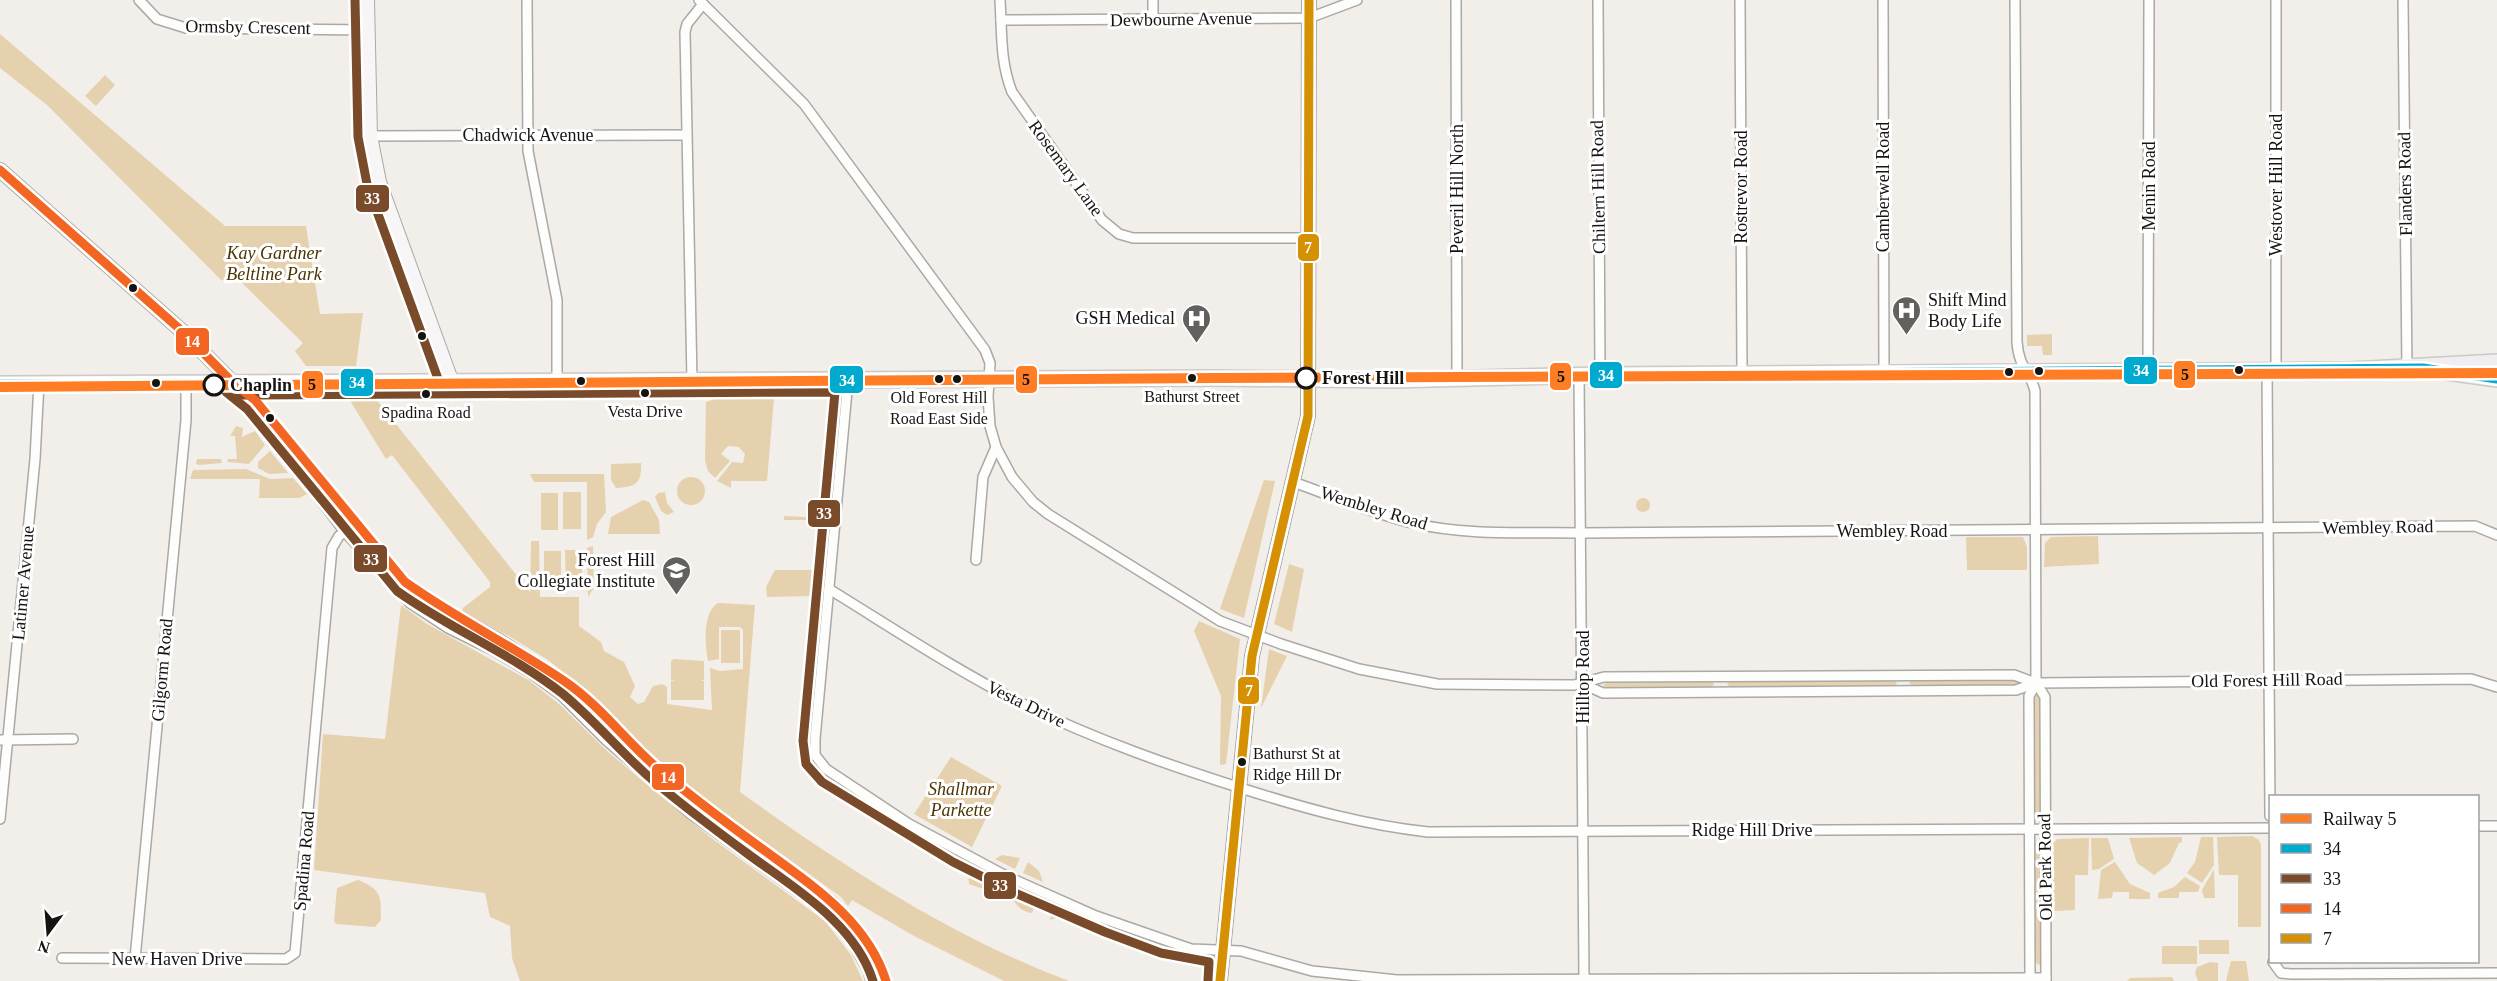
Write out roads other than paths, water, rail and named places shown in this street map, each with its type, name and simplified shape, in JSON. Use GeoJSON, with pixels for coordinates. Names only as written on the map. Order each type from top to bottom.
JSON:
{"type":"FeatureCollection","features":[{"type":"Feature","properties":{"kind":"main road"},"geometry":{"type":"LineString","coordinates":[[367,0],[370,136],[379,182],[452,383]]}},
{"type":"Feature","properties":{"kind":"main road"},"geometry":{"type":"LineString","coordinates":[[1220,981],[1257,629],[1308,416],[1309,0]]}},
{"type":"Feature","properties":{"kind":"main road"},"geometry":{"type":"LineString","coordinates":[[0,170],[183,332],[233,383]]}},
{"type":"Feature","properties":{"kind":"main road"},"geometry":{"type":"LineString","coordinates":[[0,384],[1309,379],[2148,372],[2407,369],[2497,362]]}},
{"type":"Feature","properties":{"kind":"main road"},"geometry":{"type":"LineString","coordinates":[[2423,368],[2497,379]]}},
{"type":"Feature","properties":{"kind":"street","name":"Ormsby Crescent"},"geometry":{"type":"LineString","coordinates":[[139,0],[157,18],[186,28],[368,30]]}},
{"type":"Feature","properties":{"kind":"street"},"geometry":{"type":"LineString","coordinates":[[526,0],[528,151],[557,300],[557,382]]}},
{"type":"Feature","properties":{"kind":"street","name":"Rosemary Lane"},"geometry":{"type":"LineString","coordinates":[[1000,0],[1002,52],[1006,77],[1012,92],[1102,219],[1112,229],[1133,238],[1310,238]]}},
{"type":"Feature","properties":{"kind":"street"},"geometry":{"type":"LineString","coordinates":[[1153,0],[1153,21]]}},
{"type":"Feature","properties":{"kind":"street","name":"Dewbourne Avenue"},"geometry":{"type":"LineString","coordinates":[[1001,20],[1153,21],[1309,18],[1357,0]]}},
{"type":"Feature","properties":{"kind":"street","name":"Peveril Hill North"},"geometry":{"type":"LineString","coordinates":[[1456,0],[1457,378]]}},
{"type":"Feature","properties":{"kind":"street","name":"Chiltern Hill Road"},"geometry":{"type":"LineString","coordinates":[[1598,0],[1600,375]]}},
{"type":"Feature","properties":{"kind":"street","name":"Rostrevor Road"},"geometry":{"type":"LineString","coordinates":[[1740,0],[1742,374]]}},
{"type":"Feature","properties":{"kind":"street","name":"Camberwell Road"},"geometry":{"type":"LineString","coordinates":[[1883,0],[1884,374]]}},
{"type":"Feature","properties":{"kind":"street","name":"Old Park Road"},"geometry":{"type":"LineString","coordinates":[[2015,0],[2017,342],[2020,364],[2035,391],[2036,682],[2029,696],[2030,979]]}},
{"type":"Feature","properties":{"kind":"street","name":"Menin Road"},"geometry":{"type":"LineString","coordinates":[[2148,372],[2149,0]]}},
{"type":"Feature","properties":{"kind":"street","name":"Westover Hill Road"},"geometry":{"type":"LineString","coordinates":[[2271,795],[2268,529],[2276,0]]}},
{"type":"Feature","properties":{"kind":"street","name":"Flanders Road"},"geometry":{"type":"LineString","coordinates":[[2403,0],[2407,369]]}},
{"type":"Feature","properties":{"kind":"street"},"geometry":{"type":"LineString","coordinates":[[692,381],[685,32],[687,24],[701,2]]}},
{"type":"Feature","properties":{"kind":"street","name":"Old Forest Hill Road"},"geometry":{"type":"LineString","coordinates":[[701,2],[774,71],[833,140],[985,350],[990,363],[990,426],[996,447],[1012,477],[1033,502],[1048,514],[1220,621],[1281,644],[1359,669],[1437,684],[1583,684],[1604,677],[2014,675],[2036,682],[2471,679],[2497,687]]}},
{"type":"Feature","properties":{"kind":"street","name":"Chadwick Avenue"},"geometry":{"type":"LineString","coordinates":[[370,136],[686,135]]}},
{"type":"Feature","properties":{"kind":"street","name":"Hilltop Road"},"geometry":{"type":"LineString","coordinates":[[1579,375],[1584,978]]}},
{"type":"Feature","properties":{"kind":"street"},"geometry":{"type":"LineString","coordinates":[[848,380],[814,746],[819,761],[826,769],[909,824],[985,865],[1120,926],[1191,949],[1241,951],[1312,971],[1365,978],[2046,979]]}},
{"type":"Feature","properties":{"kind":"street","name":"Gilgorm Road"},"geometry":{"type":"LineString","coordinates":[[135,958],[186,420],[186,382]]}},
{"type":"Feature","properties":{"kind":"street","name":"Latimer Avenue"},"geometry":{"type":"LineString","coordinates":[[0,819],[4,740],[35,452],[39,383]]}},
{"type":"Feature","properties":{"kind":"street"},"geometry":{"type":"LineString","coordinates":[[233,383],[255,400],[405,582],[433,602],[500,639],[570,685],[655,766],[701,804],[832,901],[863,936],[881,965],[886,981]]}},
{"type":"Feature","properties":{"kind":"street"},"geometry":{"type":"LineString","coordinates":[[233,383],[243,400],[345,532],[410,603],[448,628],[493,650],[528,671],[561,695],[627,759],[691,814],[826,912],[853,943],[868,970],[871,981]]}},
{"type":"Feature","properties":{"kind":"street"},"geometry":{"type":"LineString","coordinates":[[976,560],[983,477],[996,447]]}},
{"type":"Feature","properties":{"kind":"street","name":"Wembley Road"},"geometry":{"type":"LineString","coordinates":[[1293,482],[1348,503],[1412,523],[1468,532],[2036,531],[2475,526],[2497,535]]}},
{"type":"Feature","properties":{"kind":"street"},"geometry":{"type":"LineString","coordinates":[[345,532],[358,525]]}},
{"type":"Feature","properties":{"kind":"street","name":"Spadina Road"},"geometry":{"type":"LineString","coordinates":[[292,957],[296,953],[332,548],[337,538],[345,532]]}},
{"type":"Feature","properties":{"kind":"street","name":"Vesta Drive"},"geometry":{"type":"LineString","coordinates":[[829,589],[938,657],[1026,705],[1149,758],[1239,787]]}},
{"type":"Feature","properties":{"kind":"street"},"geometry":{"type":"LineString","coordinates":[[1902,675],[1902,690]]}},
{"type":"Feature","properties":{"kind":"street"},"geometry":{"type":"LineString","coordinates":[[1720,691],[1721,677]]}},
{"type":"Feature","properties":{"kind":"street","name":"Old Park Road"},"geometry":{"type":"LineString","coordinates":[[2036,682],[2045,697],[2046,979]]}},
{"type":"Feature","properties":{"kind":"street","name":"Old Forest Hill Road"},"geometry":{"type":"LineString","coordinates":[[1583,684],[1603,693],[2016,690],[2036,682]]}},
{"type":"Feature","properties":{"kind":"street"},"geometry":{"type":"LineString","coordinates":[[4,740],[73,739]]}},
{"type":"Feature","properties":{"kind":"street","name":"Ridge Hill Drive"},"geometry":{"type":"LineString","coordinates":[[1239,787],[1334,816],[1428,832],[2269,828]]}},
{"type":"Feature","properties":{"kind":"street"},"geometry":{"type":"LineString","coordinates":[[691,814],[701,804]]}},
{"type":"Feature","properties":{"kind":"street"},"geometry":{"type":"LineString","coordinates":[[2479,826],[2497,826]]}},
{"type":"Feature","properties":{"kind":"street","name":"New Haven Drive"},"geometry":{"type":"LineString","coordinates":[[62,958],[292,957]]}},
{"type":"Feature","properties":{"kind":"street"},"geometry":{"type":"LineString","coordinates":[[2274,963],[2282,973],[2497,973]]}},
{"type":"Feature","properties":{"kind":"rail line","name":"5"},"geometry":{"type":"LineString","coordinates":[[0,387],[1215,378],[2497,373]]}},
{"type":"Feature","properties":{"kind":"place","name":"Shift Mind Body Life"},"geometry":{"type":"Point","coordinates":[1907,336]}},
{"type":"Feature","properties":{"kind":"place","name":"GSH Medical"},"geometry":{"type":"Point","coordinates":[1196,344]}},
{"type":"Feature","properties":{"kind":"place","name":"Bathurst Street"},"geometry":{"type":"Point","coordinates":[1192,378]}},
{"type":"Feature","properties":{"kind":"place","name":"Forest Hill"},"geometry":{"type":"Point","coordinates":[1306,378]}},
{"type":"Feature","properties":{"kind":"place","name":"Old Forest Hill Road East Side"},"geometry":{"type":"Point","coordinates":[939,379]}},
{"type":"Feature","properties":{"kind":"place","name":"Chaplin"},"geometry":{"type":"Point","coordinates":[214,385]}},
{"type":"Feature","properties":{"kind":"place","name":"Vesta Drive"},"geometry":{"type":"Point","coordinates":[645,393]}},
{"type":"Feature","properties":{"kind":"place","name":"Spadina Road"},"geometry":{"type":"Point","coordinates":[426,394]}},
{"type":"Feature","properties":{"kind":"place","name":"Forest Hill Collegiate Institute"},"geometry":{"type":"Point","coordinates":[676,596]}},
{"type":"Feature","properties":{"kind":"place","name":"Bathurst St at Ridge Hill Dr"},"geometry":{"type":"Point","coordinates":[1242,762]}},
{"type":"Feature","properties":{"kind":"park label","name":"Kay Gardner Beltline Park"},"geometry":{"type":"Point","coordinates":[274,263]}},
{"type":"Feature","properties":{"kind":"park label","name":"Shallmar Parkette"},"geometry":{"type":"Point","coordinates":[961,799]}}]}
